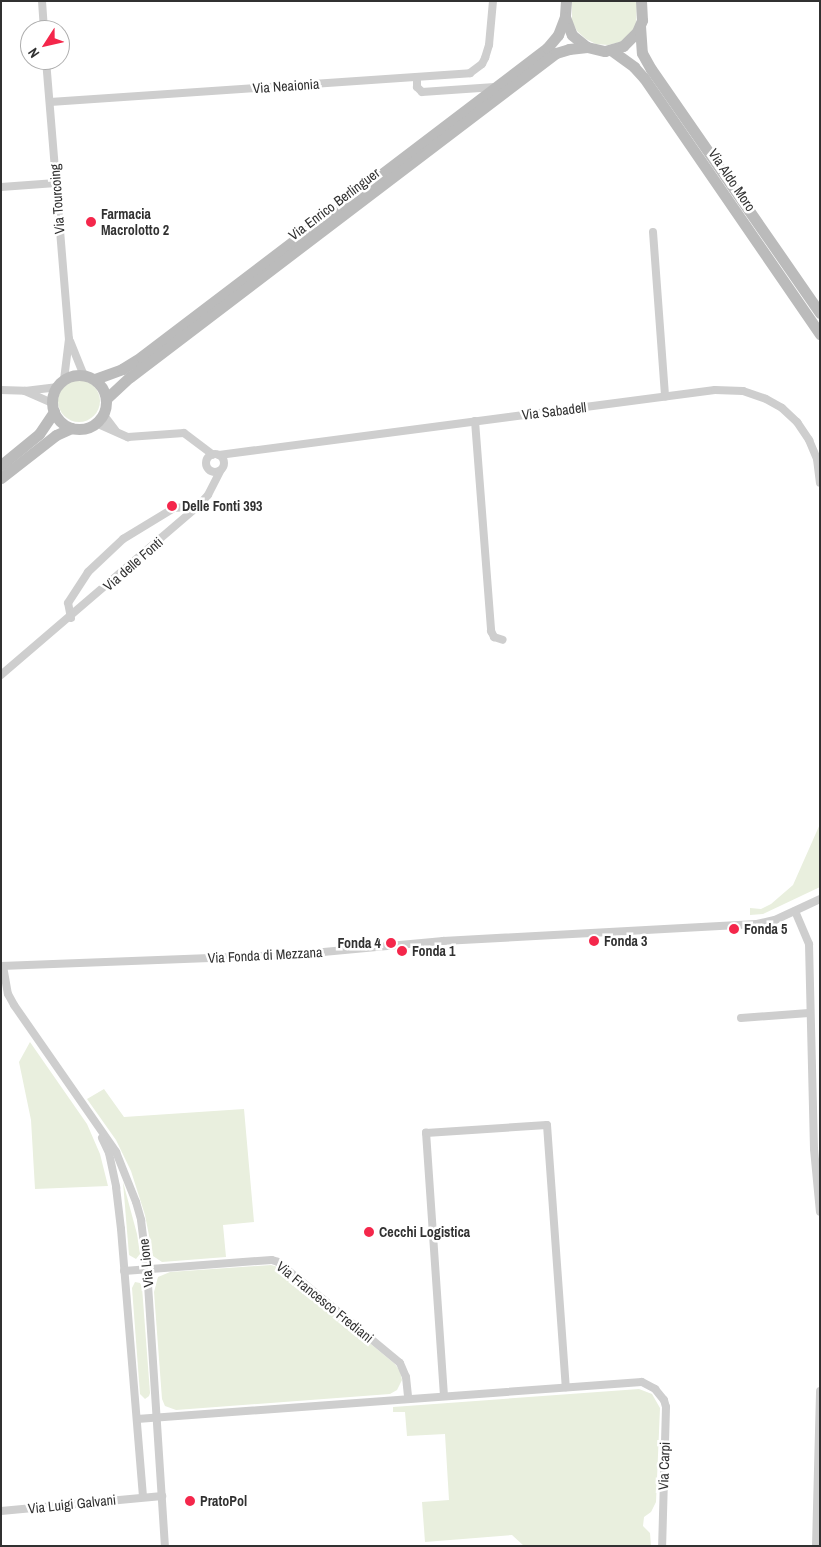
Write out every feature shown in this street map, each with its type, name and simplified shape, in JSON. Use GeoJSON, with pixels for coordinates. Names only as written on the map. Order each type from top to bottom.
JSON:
{"type":"FeatureCollection","features":[{"type":"Feature","properties":{"kind":"main road"},"geometry":{"type":"LineString","coordinates":[[566,1],[565,17],[572,35],[587,47]]}},
{"type":"Feature","properties":{"kind":"main road","name":"Via Aldo Moro"},"geometry":{"type":"LineString","coordinates":[[642,1],[643,13],[640,26],[642,53],[651,69],[820,313]]}},
{"type":"Feature","properties":{"kind":"main road","name":"Via Enrico Berlinguer"},"geometry":{"type":"LineString","coordinates":[[94,379],[122,369],[142,356],[548,48],[558,35],[565,17]]}},
{"type":"Feature","properties":{"kind":"main road"},"geometry":{"type":"LineString","coordinates":[[611,50],[629,42],[640,26]]}},
{"type":"Feature","properties":{"kind":"main road","name":"Via Enrico Berlinguer"},"geometry":{"type":"LineString","coordinates":[[106,399],[130,377],[556,53],[587,47],[611,50]]}},
{"type":"Feature","properties":{"kind":"main road","name":"Via Aldo Moro"},"geometry":{"type":"LineString","coordinates":[[611,50],[634,67],[644,78],[820,334]]}},
{"type":"Feature","properties":{"kind":"main road"},"geometry":{"type":"LineString","coordinates":[[1,465],[39,434],[53,408],[60,382],[83,374],[94,379],[103,388],[106,399],[104,414],[96,424],[84,429],[72,428],[61,422],[53,408]]}},
{"type":"Feature","properties":{"kind":"main road"},"geometry":{"type":"LineString","coordinates":[[1,478],[56,435],[72,428]]}},
{"type":"Feature","properties":{"kind":"street"},"geometry":{"type":"LineString","coordinates":[[42,1],[43,20]]}},
{"type":"Feature","properties":{"kind":"street","name":"Via Neaionia"},"geometry":{"type":"LineString","coordinates":[[50,102],[470,73],[477,69],[485,58],[491,28],[493,1]]}},
{"type":"Feature","properties":{"kind":"street","name":"Via Tourcoing"},"geometry":{"type":"LineString","coordinates":[[47,70],[69,339],[60,382]]}},
{"type":"Feature","properties":{"kind":"street"},"geometry":{"type":"LineString","coordinates":[[417,77],[417,87],[422,92],[497,87]]}},
{"type":"Feature","properties":{"kind":"street"},"geometry":{"type":"LineString","coordinates":[[1,187],[56,183]]}},
{"type":"Feature","properties":{"kind":"street"},"geometry":{"type":"LineString","coordinates":[[653,232],[665,397]]}},
{"type":"Feature","properties":{"kind":"street","name":"Via Tourcoing"},"geometry":{"type":"LineString","coordinates":[[69,339],[83,374]]}},
{"type":"Feature","properties":{"kind":"street"},"geometry":{"type":"LineString","coordinates":[[1,390],[25,391],[60,382]]}},
{"type":"Feature","properties":{"kind":"street","name":"Via Sabadell"},"geometry":{"type":"LineString","coordinates":[[213,457],[715,390],[743,391],[766,399],[787,413],[810,440],[816,459],[820,483]]}},
{"type":"Feature","properties":{"kind":"street"},"geometry":{"type":"LineString","coordinates":[[25,391],[53,408]]}},
{"type":"Feature","properties":{"kind":"street"},"geometry":{"type":"LineString","coordinates":[[104,414],[117,432]]}},
{"type":"Feature","properties":{"kind":"street"},"geometry":{"type":"LineString","coordinates":[[475,422],[491,631],[494,637],[503,640]]}},
{"type":"Feature","properties":{"kind":"street"},"geometry":{"type":"LineString","coordinates":[[96,424],[132,437],[181,432],[188,435],[213,457],[218,468]]}},
{"type":"Feature","properties":{"kind":"street"},"geometry":{"type":"LineString","coordinates":[[213,457],[208,468],[218,468],[237,454]]}},
{"type":"Feature","properties":{"kind":"street","name":"Via delle Fonti"},"geometry":{"type":"LineString","coordinates":[[1,675],[70,618],[205,500],[218,468]]}},
{"type":"Feature","properties":{"kind":"street","name":"Via delle Fonti"},"geometry":{"type":"LineString","coordinates":[[70,618],[68,603],[88,572],[123,539],[174,508],[186,507],[195,509]]}},
{"type":"Feature","properties":{"kind":"street","name":"Via Fonda di Mezzana"},"geometry":{"type":"LineString","coordinates":[[2,966],[291,955],[442,942],[756,924],[795,911],[820,899]]}},
{"type":"Feature","properties":{"kind":"street"},"geometry":{"type":"LineString","coordinates":[[795,911],[809,944],[809,1014],[814,1148],[820,1212]]}},
{"type":"Feature","properties":{"kind":"street","name":"Via Lione"},"geometry":{"type":"LineString","coordinates":[[2,966],[8,994],[14,1005],[116,1152],[130,1185],[141,1220],[147,1269],[156,1392],[155,1418],[165,1546]]}},
{"type":"Feature","properties":{"kind":"street"},"geometry":{"type":"LineString","coordinates":[[740,1018],[809,1014]]}},
{"type":"Feature","properties":{"kind":"street","name":"Via Lione"},"geometry":{"type":"LineString","coordinates":[[94,1120],[109,1153],[116,1187],[143,1497]]}},
{"type":"Feature","properties":{"kind":"street"},"geometry":{"type":"LineString","coordinates":[[137,1420],[155,1418],[444,1396],[566,1386],[548,1125],[426,1133],[444,1396]]}},
{"type":"Feature","properties":{"kind":"street","name":"Via Francesco Frediani"},"geometry":{"type":"LineString","coordinates":[[124,1271],[272,1260],[278,1262],[400,1363],[406,1377],[408,1398]]}},
{"type":"Feature","properties":{"kind":"street","name":"Via Carpi"},"geometry":{"type":"LineString","coordinates":[[566,1386],[642,1382],[655,1389],[664,1400],[666,1408],[662,1546]]}},
{"type":"Feature","properties":{"kind":"street"},"geometry":{"type":"LineString","coordinates":[[816,1546],[819,1510],[820,1391]]}},
{"type":"Feature","properties":{"kind":"street","name":"Via Luigi Galvani"},"geometry":{"type":"LineString","coordinates":[[1,1511],[162,1496]]}},
{"type":"Feature","properties":{"kind":"green space"},"geometry":{"type":"Polygon","coordinates":[[[572,1],[637,1],[636,25],[629,35],[620,42],[608,45],[596,44],[586,39],[577,31],[572,21],[572,1]]]}},
{"type":"Feature","properties":{"kind":"green space"},"geometry":{"type":"Polygon","coordinates":[[[83,380],[91,383],[97,389],[100,401],[97,413],[91,419],[75,422],[67,419],[61,413],[58,397],[61,389],[67,383],[83,380]]]}},
{"type":"Feature","properties":{"kind":"green space"},"geometry":{"type":"Polygon","coordinates":[[[820,824],[820,887],[763,914],[750,915],[750,908],[761,909],[771,904],[793,885],[820,824]]]}},
{"type":"Feature","properties":{"kind":"green space"},"geometry":{"type":"Polygon","coordinates":[[[30,1042],[87,1124],[100,1154],[108,1186],[35,1189],[31,1120],[19,1062],[30,1042]]]}},
{"type":"Feature","properties":{"kind":"green space"},"geometry":{"type":"Polygon","coordinates":[[[104,1089],[124,1117],[244,1109],[254,1222],[223,1225],[226,1257],[162,1262],[153,1256],[145,1215],[131,1171],[116,1140],[87,1099],[104,1089]]]}},
{"type":"Feature","properties":{"kind":"green space"},"geometry":{"type":"Polygon","coordinates":[[[123,1182],[137,1234],[140,1254],[136,1259],[129,1255],[123,1182]]]}},
{"type":"Feature","properties":{"kind":"green space"},"geometry":{"type":"Polygon","coordinates":[[[271,1265],[278,1267],[395,1364],[400,1371],[402,1380],[397,1390],[390,1394],[176,1410],[165,1406],[162,1399],[154,1292],[158,1277],[170,1272],[271,1265]]]}},
{"type":"Feature","properties":{"kind":"green space"},"geometry":{"type":"Polygon","coordinates":[[[135,1282],[140,1283],[142,1287],[150,1393],[145,1399],[140,1394],[132,1288],[135,1282]]]}},
{"type":"Feature","properties":{"kind":"green space"},"geometry":{"type":"Polygon","coordinates":[[[639,1389],[652,1394],[660,1408],[656,1502],[651,1512],[644,1517],[643,1526],[650,1533],[651,1546],[524,1546],[512,1535],[425,1542],[422,1502],[449,1500],[445,1434],[407,1436],[405,1412],[393,1412],[393,1407],[639,1389]]]}},
{"type":"Feature","properties":{"kind":"place","name":"Farmacia Macrolotto 2"},"geometry":{"type":"Point","coordinates":[91,222]}},
{"type":"Feature","properties":{"kind":"place","name":"Delle Fonti 393"},"geometry":{"type":"Point","coordinates":[172,506]}},
{"type":"Feature","properties":{"kind":"place","name":"Fonda 5"},"geometry":{"type":"Point","coordinates":[734,929]}},
{"type":"Feature","properties":{"kind":"place","name":"Fonda 3"},"geometry":{"type":"Point","coordinates":[594,941]}},
{"type":"Feature","properties":{"kind":"place","name":"Fonda 4"},"geometry":{"type":"Point","coordinates":[391,943]}},
{"type":"Feature","properties":{"kind":"place","name":"Fonda 1"},"geometry":{"type":"Point","coordinates":[402,951]}},
{"type":"Feature","properties":{"kind":"place","name":"Cecchi Logistica"},"geometry":{"type":"Point","coordinates":[369,1232]}},
{"type":"Feature","properties":{"kind":"place","name":"PratoPol"},"geometry":{"type":"Point","coordinates":[190,1501]}}]}
